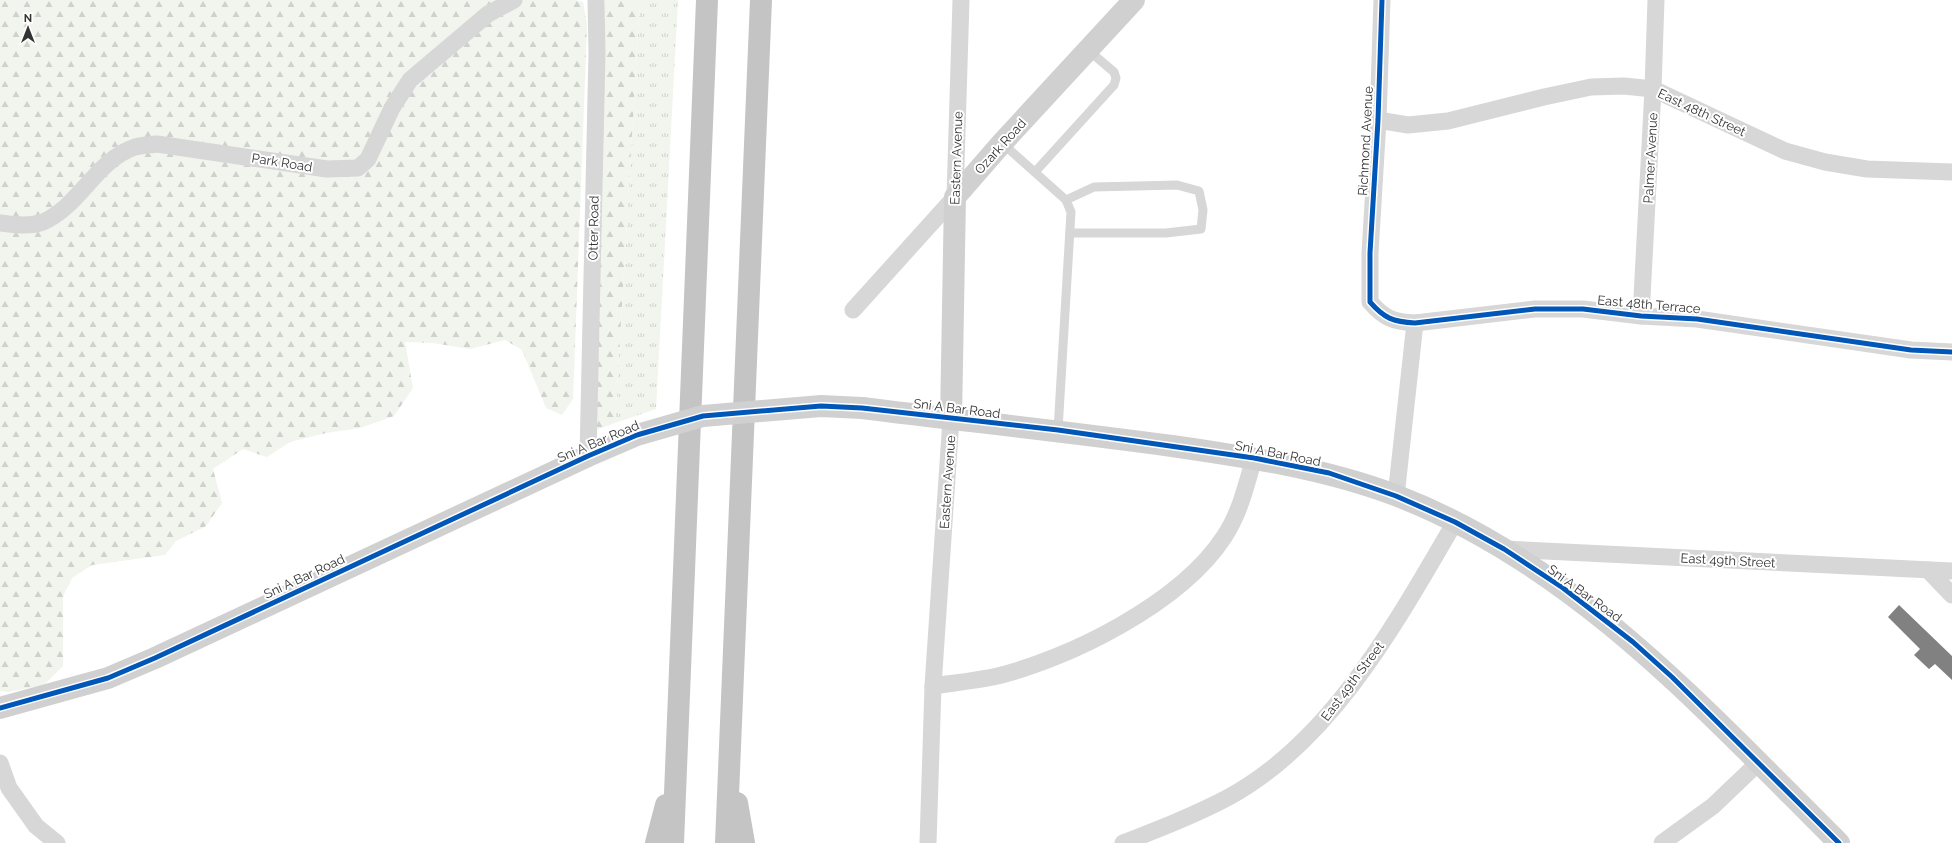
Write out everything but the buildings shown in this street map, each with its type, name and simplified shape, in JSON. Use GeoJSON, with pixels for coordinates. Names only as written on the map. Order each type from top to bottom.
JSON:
{"type":"FeatureCollection","features":[{"type":"Feature","properties":{"kind":"highway"},"geometry":{"type":"LineString","coordinates":[[673,843],[707,0]]}},
{"type":"Feature","properties":{"kind":"highway"},"geometry":{"type":"LineString","coordinates":[[726,843],[761,0]]}},
{"type":"Feature","properties":{"kind":"highway"},"geometry":{"type":"LineString","coordinates":[[730,758],[744,843]]}},
{"type":"Feature","properties":{"kind":"highway"},"geometry":{"type":"LineString","coordinates":[[656,843],[676,769]]}},
{"type":"Feature","properties":{"kind":"street","name":"Park Road"},"geometry":{"type":"LineString","coordinates":[[0,223],[26,225],[42,222],[62,209],[100,170],[117,157],[135,147],[156,144],[326,169],[358,168],[368,159],[392,108],[410,80],[488,14],[514,0]]}},
{"type":"Feature","properties":{"kind":"street","name":"Otter Road"},"geometry":{"type":"LineString","coordinates":[[588,456],[597,61],[596,0]]}},
{"type":"Feature","properties":{"kind":"street","name":"Eastern Avenue"},"geometry":{"type":"LineString","coordinates":[[928,843],[933,686],[951,419],[955,197],[961,0]]}},
{"type":"Feature","properties":{"kind":"street","name":"Ozark Road"},"geometry":{"type":"LineString","coordinates":[[853,310],[1002,143],[1134,0]]}},
{"type":"Feature","properties":{"kind":"street","name":"Richmond Avenue"},"geometry":{"type":"LineString","coordinates":[[1370,283],[1370,253],[1378,120],[1382,0]]}},
{"type":"Feature","properties":{"kind":"street","name":"Palmer Avenue"},"geometry":{"type":"LineString","coordinates":[[1641,316],[1653,90],[1656,0]]}},
{"type":"Feature","properties":{"kind":"street","name":"East 48th Street"},"geometry":{"type":"LineString","coordinates":[[1378,120],[1408,125],[1448,121],[1544,97],[1591,88],[1624,86],[1653,90],[1785,151],[1825,162],[1867,169],[1952,172]]}},
{"type":"Feature","properties":{"kind":"street","name":"East 48th Terrace"},"geometry":{"type":"LineString","coordinates":[[1370,283],[1370,302],[1377,310],[1396,322],[1414,323],[1535,310],[1583,309],[1641,316],[1697,319],[1911,350],[1952,352]]}},
{"type":"Feature","properties":{"kind":"street"},"geometry":{"type":"LineString","coordinates":[[1396,496],[1414,323]]}},
{"type":"Feature","properties":{"kind":"street","name":"Sni A Bar Road"},"geometry":{"type":"LineString","coordinates":[[0,708],[108,678],[155,658],[588,456],[637,435],[703,416],[821,406],[862,408],[1058,430],[1254,458],[1328,473],[1396,496],[1455,522],[1504,549],[1563,588],[1633,642],[1672,677],[1839,843]]}},
{"type":"Feature","properties":{"kind":"street"},"geometry":{"type":"LineString","coordinates":[[933,686],[993,677],[1048,660],[1100,637],[1155,603],[1198,568],[1224,537],[1242,501],[1254,458]]}},
{"type":"Feature","properties":{"kind":"street","name":"East 49th Street"},"geometry":{"type":"LineString","coordinates":[[1123,843],[1188,817],[1230,797],[1268,771],[1308,737],[1342,698],[1404,608],[1455,522]]}},
{"type":"Feature","properties":{"kind":"street","name":"East 49th Street"},"geometry":{"type":"LineString","coordinates":[[1504,549],[1952,571]]}},
{"type":"Feature","properties":{"kind":"street"},"geometry":{"type":"LineString","coordinates":[[1928,570],[1952,595]]}},
{"type":"Feature","properties":{"kind":"street"},"geometry":{"type":"LineString","coordinates":[[0,763],[9,788],[36,826],[57,843]]}},
{"type":"Feature","properties":{"kind":"street"},"geometry":{"type":"LineString","coordinates":[[1662,843],[1712,806],[1758,763]]}},
{"type":"Feature","properties":{"kind":"lane"},"geometry":{"type":"LineString","coordinates":[[1035,172],[1114,85],[1116,78],[1114,72],[1088,50]]}},
{"type":"Feature","properties":{"kind":"lane"},"geometry":{"type":"LineString","coordinates":[[1002,143],[1066,200],[1071,212],[1058,430]]}},
{"type":"Feature","properties":{"kind":"lane"},"geometry":{"type":"LineString","coordinates":[[1066,200],[1094,187],[1177,185],[1199,191],[1203,210],[1200,229],[1166,233],[1070,233]]}},
{"type":"Feature","properties":{"kind":"green space"},"geometry":{"type":"Polygon","coordinates":[[[0,0],[576,0],[583,2],[587,25],[573,399],[562,415],[546,408],[522,350],[505,340],[470,349],[433,343],[405,342],[413,388],[394,416],[360,428],[326,433],[290,442],[267,457],[243,449],[213,469],[222,503],[206,526],[176,541],[165,555],[92,565],[72,578],[63,596],[63,666],[44,685],[8,692],[0,691],[0,0]]]}},
{"type":"Feature","properties":{"kind":"green space"},"geometry":{"type":"Polygon","coordinates":[[[605,0],[640,0],[615,423],[596,430],[605,0]]]}},
{"type":"Feature","properties":{"kind":"green space"},"geometry":{"type":"Polygon","coordinates":[[[640,0],[678,0],[656,409],[615,423],[640,0]]]}},
{"type":"Feature","properties":{"kind":"cycle path"},"geometry":{"type":"LineString","coordinates":[[1382,0],[1378,120],[1370,253],[1370,302],[1380,312],[1401,322],[1415,323],[1535,309],[1583,309],[1641,316],[1697,319],[1911,350],[1952,352]]}},
{"type":"Feature","properties":{"kind":"cycle path"},"geometry":{"type":"LineString","coordinates":[[0,708],[108,678],[155,658],[588,456],[637,435],[703,416],[821,406],[862,408],[1058,430],[1254,458],[1329,473],[1396,496],[1455,522],[1504,549],[1563,588],[1633,642],[1672,677],[1839,843]]}}]}
